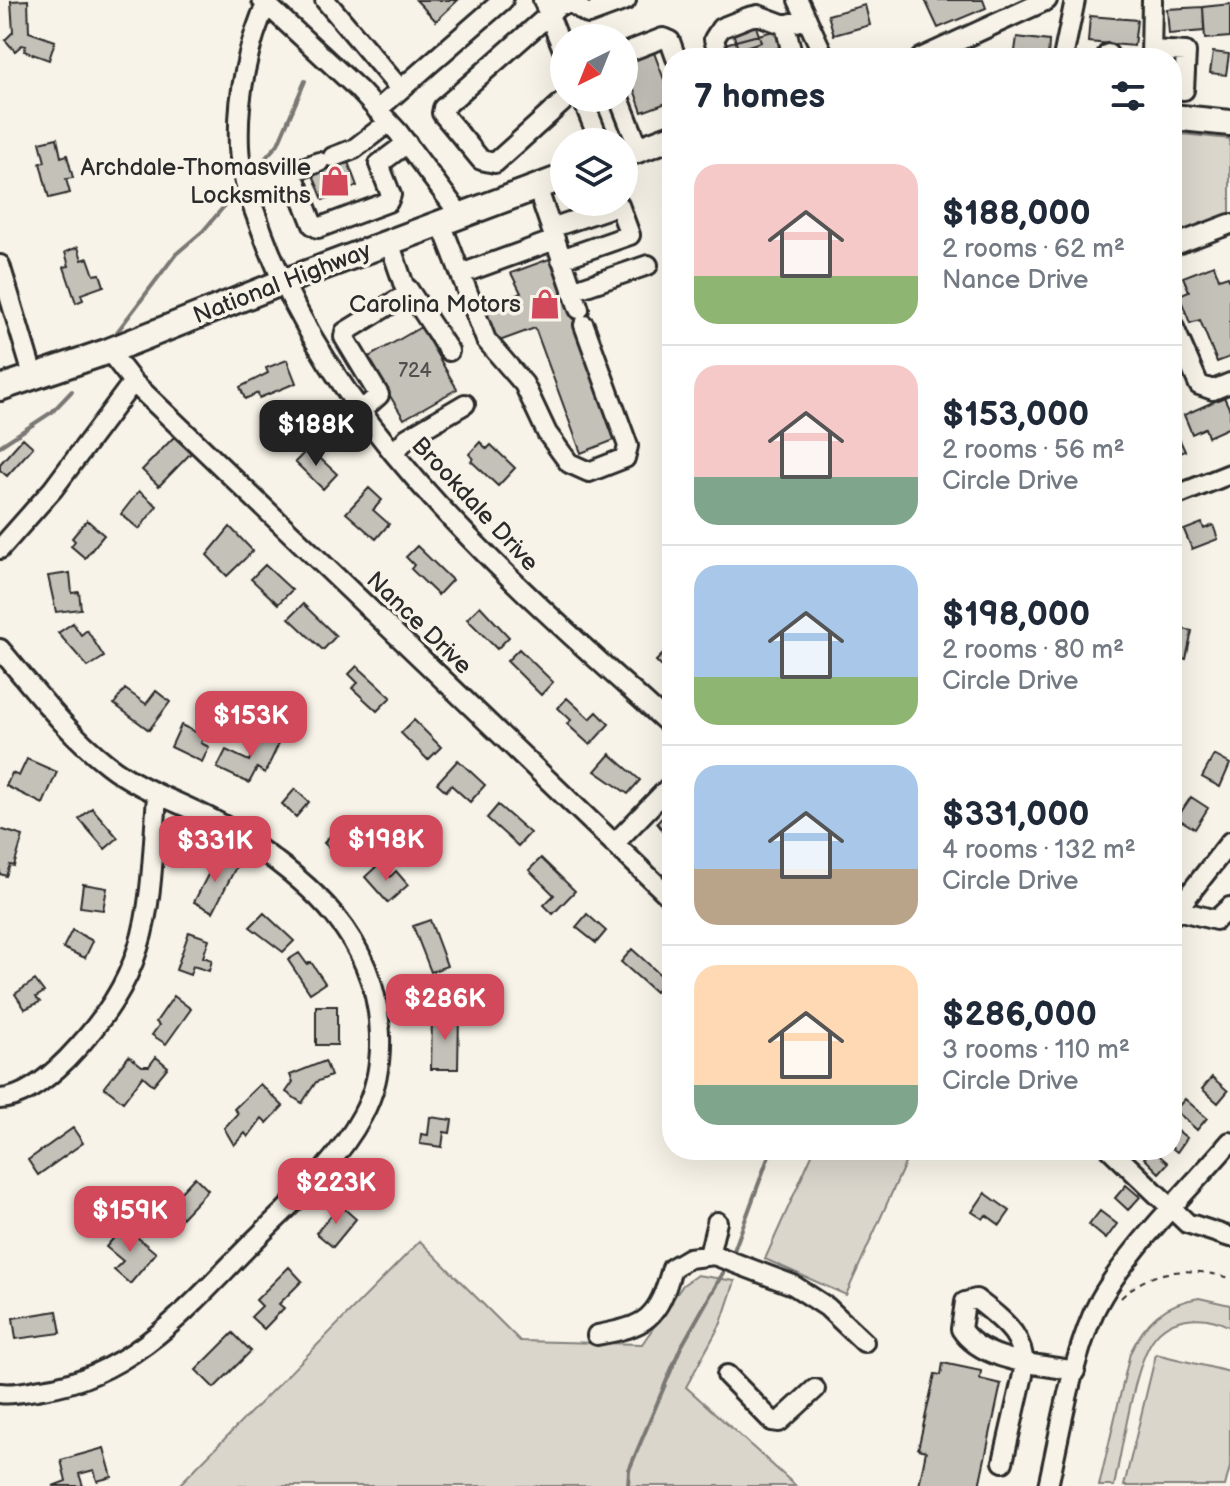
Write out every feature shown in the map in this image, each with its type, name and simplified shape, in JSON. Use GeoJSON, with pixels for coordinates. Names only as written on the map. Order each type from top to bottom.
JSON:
{"type":"FeatureCollection","features":[{"type":"Feature","properties":{"kind":"main road"},"geometry":{"type":"LineString","coordinates":[[1182,118],[1230,123]]}},
{"type":"Feature","properties":{"kind":"main road"},"geometry":{"type":"LineString","coordinates":[[638,150],[662,144]]}},
{"type":"Feature","properties":{"kind":"main road","name":"National Highway"},"geometry":{"type":"LineString","coordinates":[[0,388],[109,351],[550,182]]}},
{"type":"Feature","properties":{"kind":"street"},"geometry":{"type":"LineString","coordinates":[[325,0],[400,89]]}},
{"type":"Feature","properties":{"kind":"street"},"geometry":{"type":"LineString","coordinates":[[248,190],[362,143],[400,89],[503,0]]}},
{"type":"Feature","properties":{"kind":"street"},"geometry":{"type":"LineString","coordinates":[[551,112],[490,164],[481,160],[442,113],[443,108],[546,6],[566,3],[588,14],[626,0]]}},
{"type":"Feature","properties":{"kind":"street"},"geometry":{"type":"LineString","coordinates":[[798,0],[816,48]]}},
{"type":"Feature","properties":{"kind":"street"},"geometry":{"type":"LineString","coordinates":[[943,48],[1047,0]]}},
{"type":"Feature","properties":{"kind":"street"},"geometry":{"type":"LineString","coordinates":[[1065,48],[1075,0]]}},
{"type":"Feature","properties":{"kind":"street"},"geometry":{"type":"LineString","coordinates":[[1152,0],[1152,48]]}},
{"type":"Feature","properties":{"kind":"street"},"geometry":{"type":"LineString","coordinates":[[266,1],[407,143],[451,219],[461,274],[486,340],[524,384],[547,433],[569,463],[589,472],[625,458],[628,446],[537,187]]}},
{"type":"Feature","properties":{"kind":"street","name":"Brookdale Drive"},"geometry":{"type":"LineString","coordinates":[[266,1],[244,69],[239,149],[248,190],[283,282],[328,365],[394,453],[534,601],[662,718]]}},
{"type":"Feature","properties":{"kind":"street"},"geometry":{"type":"LineString","coordinates":[[716,48],[714,39],[727,25],[758,15],[785,25],[807,19]]}},
{"type":"Feature","properties":{"kind":"street"},"geometry":{"type":"LineString","coordinates":[[785,25],[791,48]]}},
{"type":"Feature","properties":{"kind":"street"},"geometry":{"type":"LineString","coordinates":[[638,48],[663,38],[670,41],[672,48]]}},
{"type":"Feature","properties":{"kind":"street"},"geometry":{"type":"LineString","coordinates":[[1182,52],[1186,52],[1182,90]]}},
{"type":"Feature","properties":{"kind":"street"},"geometry":{"type":"LineString","coordinates":[[292,172],[313,225],[318,228],[388,202],[391,195],[379,164],[362,143]]}},
{"type":"Feature","properties":{"kind":"street"},"geometry":{"type":"LineString","coordinates":[[379,164],[407,143]]}},
{"type":"Feature","properties":{"kind":"street"},"geometry":{"type":"LineString","coordinates":[[461,274],[619,205],[630,235],[561,259]]}},
{"type":"Feature","properties":{"kind":"street"},"geometry":{"type":"LineString","coordinates":[[1182,242],[1230,224]]}},
{"type":"Feature","properties":{"kind":"street"},"geometry":{"type":"LineString","coordinates":[[389,242],[408,289],[449,351]]}},
{"type":"Feature","properties":{"kind":"street"},"geometry":{"type":"LineString","coordinates":[[578,308],[648,265]]}},
{"type":"Feature","properties":{"kind":"street"},"geometry":{"type":"LineString","coordinates":[[0,271],[33,375]]}},
{"type":"Feature","properties":{"kind":"street"},"geometry":{"type":"LineString","coordinates":[[361,411],[379,395],[344,337],[345,332],[407,294],[408,289]]}},
{"type":"Feature","properties":{"kind":"street"},"geometry":{"type":"LineString","coordinates":[[1182,346],[1199,385],[1213,390],[1230,383]]}},
{"type":"Feature","properties":{"kind":"street","name":"Nance Drive"},"geometry":{"type":"LineString","coordinates":[[109,351],[133,382],[662,890]]}},
{"type":"Feature","properties":{"kind":"street"},"geometry":{"type":"LineString","coordinates":[[0,549],[53,489],[133,382]]}},
{"type":"Feature","properties":{"kind":"street"},"geometry":{"type":"LineString","coordinates":[[394,453],[407,438],[465,404]]}},
{"type":"Feature","properties":{"kind":"street"},"geometry":{"type":"LineString","coordinates":[[1182,493],[1230,474]]}},
{"type":"Feature","properties":{"kind":"street"},"geometry":{"type":"LineString","coordinates":[[0,649],[71,732],[107,764],[157,795],[232,830],[290,871],[352,936],[372,976],[378,1000],[380,1059],[377,1081],[361,1120],[341,1148],[168,1327],[139,1350],[80,1383],[0,1393]]}},
{"type":"Feature","properties":{"kind":"street"},"geometry":{"type":"LineString","coordinates":[[614,844],[662,794]]}},
{"type":"Feature","properties":{"kind":"street"},"geometry":{"type":"LineString","coordinates":[[0,1099],[9,1099],[36,1085],[61,1064],[96,1028],[123,987],[140,951],[149,910],[157,795]]}},
{"type":"Feature","properties":{"kind":"street"},"geometry":{"type":"LineString","coordinates":[[1182,903],[1230,842]]}},
{"type":"Feature","properties":{"kind":"street"},"geometry":{"type":"LineString","coordinates":[[1182,914],[1216,920],[1230,907]]}},
{"type":"Feature","properties":{"kind":"street"},"geometry":{"type":"LineString","coordinates":[[1048,1486],[1075,1371],[1093,1313],[1117,1276],[1230,1142]]}},
{"type":"Feature","properties":{"kind":"street"},"geometry":{"type":"LineString","coordinates":[[1121,1160],[1187,1223],[1230,1237]]}},
{"type":"Feature","properties":{"kind":"street"},"geometry":{"type":"LineString","coordinates":[[714,1256],[717,1222]]}},
{"type":"Feature","properties":{"kind":"street"},"geometry":{"type":"LineString","coordinates":[[597,1335],[640,1326],[664,1296],[672,1268],[689,1258],[714,1256],[793,1285],[827,1307],[864,1342]]}},
{"type":"Feature","properties":{"kind":"street"},"geometry":{"type":"LineString","coordinates":[[1003,1462],[1025,1360],[1075,1371]]}},
{"type":"Feature","properties":{"kind":"street"},"geometry":{"type":"LineString","coordinates":[[727,1375],[772,1421],[779,1422],[815,1389]]}},
{"type":"Feature","properties":{"kind":"path"},"geometry":{"type":"LineString","coordinates":[[1114,1305],[1133,1286],[1151,1276],[1198,1269],[1230,1278]]}},
{"type":"Feature","properties":{"kind":"shaded area"},"geometry":{"type":"Polygon","coordinates":[[[1182,134],[1230,139],[1230,216],[1182,234],[1182,134]]]}},
{"type":"Feature","properties":{"kind":"shaded area"},"geometry":{"type":"Polygon","coordinates":[[[810,1160],[907,1160],[846,1295],[765,1259],[810,1160]]]}},
{"type":"Feature","properties":{"kind":"shaded area"},"geometry":{"type":"Polygon","coordinates":[[[420,1241],[520,1341],[642,1344],[683,1285],[697,1275],[735,1281],[721,1323],[686,1387],[796,1486],[178,1486],[420,1241]]]}},
{"type":"Feature","properties":{"kind":"shaded area"},"geometry":{"type":"Polygon","coordinates":[[[1199,1298],[1230,1305],[1230,1327],[1208,1319],[1185,1319],[1175,1322],[1156,1336],[1138,1375],[1114,1486],[1099,1486],[1130,1353],[1142,1332],[1157,1316],[1176,1304],[1199,1298]]]}},
{"type":"Feature","properties":{"kind":"shaded area"},"geometry":{"type":"Polygon","coordinates":[[[1156,1354],[1230,1372],[1230,1467],[1225,1486],[1124,1486],[1156,1354]]]}},
{"type":"Feature","properties":{"kind":"building"},"geometry":{"type":"Polygon","coordinates":[[[28,0],[29,32],[55,41],[49,60],[24,51],[26,46],[22,45],[15,51],[5,40],[13,32],[11,1],[28,0]]]}},
{"type":"Feature","properties":{"kind":"building"},"geometry":{"type":"Polygon","coordinates":[[[416,0],[458,0],[436,21],[416,0]]]}},
{"type":"Feature","properties":{"kind":"building"},"geometry":{"type":"Polygon","coordinates":[[[925,0],[983,0],[986,8],[938,28],[925,0]]]}},
{"type":"Feature","properties":{"kind":"building"},"geometry":{"type":"Polygon","coordinates":[[[1230,4],[1230,37],[1205,39],[1203,7],[1230,4]]]}},
{"type":"Feature","properties":{"kind":"building"},"geometry":{"type":"Polygon","coordinates":[[[865,5],[870,25],[834,35],[828,15],[865,5]]]}},
{"type":"Feature","properties":{"kind":"building"},"geometry":{"type":"Polygon","coordinates":[[[1203,7],[1204,31],[1169,34],[1167,9],[1203,7]]]}},
{"type":"Feature","properties":{"kind":"building"},"geometry":{"type":"Polygon","coordinates":[[[1090,16],[1137,20],[1134,46],[1088,42],[1090,16]]]}},
{"type":"Feature","properties":{"kind":"building"},"geometry":{"type":"Polygon","coordinates":[[[755,23],[761,42],[738,48],[732,29],[755,23]]]}},
{"type":"Feature","properties":{"kind":"building"},"geometry":{"type":"Polygon","coordinates":[[[781,29],[786,46],[718,48],[781,29]]]}},
{"type":"Feature","properties":{"kind":"building"},"geometry":{"type":"Polygon","coordinates":[[[1017,37],[1049,41],[1049,48],[1015,48],[1017,37]]]}},
{"type":"Feature","properties":{"kind":"building"},"geometry":{"type":"Polygon","coordinates":[[[653,50],[662,74],[662,105],[642,112],[638,101],[638,56],[653,50]]]}},
{"type":"Feature","properties":{"kind":"building"},"geometry":{"type":"Polygon","coordinates":[[[1213,52],[1229,54],[1226,75],[1210,73],[1213,52]]]}},
{"type":"Feature","properties":{"kind":"building"},"geometry":{"type":"Polygon","coordinates":[[[57,138],[61,157],[67,155],[73,178],[66,179],[70,193],[49,198],[40,163],[45,162],[40,142],[57,138]]]}},
{"type":"Feature","properties":{"kind":"building","name":"Archdale-Thomasville Locksmiths"},"geometry":{"type":"Polygon","coordinates":[[[348,162],[357,186],[323,200],[313,175],[348,162]]]}},
{"type":"Feature","properties":{"kind":"building"},"geometry":{"type":"Polygon","coordinates":[[[78,247],[82,260],[88,258],[94,275],[100,274],[104,286],[81,294],[83,300],[76,303],[64,267],[69,266],[65,252],[78,247]]]}},
{"type":"Feature","properties":{"kind":"building"},"geometry":{"type":"Polygon","coordinates":[[[552,258],[572,312],[586,307],[592,321],[575,327],[617,439],[581,453],[535,328],[494,343],[481,308],[521,293],[511,273],[552,258]]]}},
{"type":"Feature","properties":{"kind":"building"},"geometry":{"type":"Polygon","coordinates":[[[1214,265],[1219,279],[1228,276],[1230,357],[1217,362],[1200,320],[1190,323],[1182,303],[1182,294],[1189,291],[1183,277],[1214,265]]]}},
{"type":"Feature","properties":{"kind":"building"},"geometry":{"type":"Polygon","coordinates":[[[421,327],[457,389],[404,419],[367,358],[421,327]]]}},
{"type":"Feature","properties":{"kind":"building"},"geometry":{"type":"Polygon","coordinates":[[[287,360],[296,383],[259,398],[258,393],[245,399],[240,387],[268,373],[266,368],[287,360]]]}},
{"type":"Feature","properties":{"kind":"building"},"geometry":{"type":"Polygon","coordinates":[[[1224,397],[1230,410],[1230,427],[1208,437],[1205,428],[1192,434],[1184,415],[1224,397]]]}},
{"type":"Feature","properties":{"kind":"building"},"geometry":{"type":"Polygon","coordinates":[[[174,437],[191,453],[159,486],[142,470],[174,437]]]}},
{"type":"Feature","properties":{"kind":"building"},"geometry":{"type":"Polygon","coordinates":[[[23,438],[33,447],[7,476],[0,470],[0,464],[23,438]]]}},
{"type":"Feature","properties":{"kind":"building"},"geometry":{"type":"Polygon","coordinates":[[[480,442],[487,449],[491,445],[515,468],[498,486],[471,461],[473,459],[469,454],[480,442]]]}},
{"type":"Feature","properties":{"kind":"building"},"geometry":{"type":"Polygon","coordinates":[[[309,448],[337,474],[323,489],[295,462],[309,448]]]}},
{"type":"Feature","properties":{"kind":"building"},"geometry":{"type":"Polygon","coordinates":[[[369,488],[382,500],[373,510],[389,524],[376,539],[346,513],[369,488]]]}},
{"type":"Feature","properties":{"kind":"building"},"geometry":{"type":"Polygon","coordinates":[[[139,491],[157,506],[139,529],[121,514],[139,491]]]}},
{"type":"Feature","properties":{"kind":"building"},"geometry":{"type":"Polygon","coordinates":[[[87,520],[104,535],[85,558],[71,546],[75,541],[72,538],[87,520]]]}},
{"type":"Feature","properties":{"kind":"building"},"geometry":{"type":"Polygon","coordinates":[[[1202,523],[1204,529],[1213,525],[1218,539],[1192,549],[1184,530],[1202,523]]]}},
{"type":"Feature","properties":{"kind":"building"},"geometry":{"type":"Polygon","coordinates":[[[230,527],[253,551],[227,576],[207,555],[230,527]]]}},
{"type":"Feature","properties":{"kind":"building"},"geometry":{"type":"Polygon","coordinates":[[[417,546],[452,580],[438,595],[411,569],[414,565],[406,557],[417,546]]]}},
{"type":"Feature","properties":{"kind":"building"},"geometry":{"type":"Polygon","coordinates":[[[265,565],[292,590],[278,604],[251,579],[265,565]]]}},
{"type":"Feature","properties":{"kind":"building"},"geometry":{"type":"Polygon","coordinates":[[[70,573],[72,593],[79,592],[81,609],[56,612],[48,576],[70,573]]]}},
{"type":"Feature","properties":{"kind":"building"},"geometry":{"type":"Polygon","coordinates":[[[303,604],[336,636],[323,650],[289,618],[303,604]]]}},
{"type":"Feature","properties":{"kind":"building"},"geometry":{"type":"Polygon","coordinates":[[[480,606],[509,637],[497,649],[467,619],[480,606]]]}},
{"type":"Feature","properties":{"kind":"building"},"geometry":{"type":"Polygon","coordinates":[[[73,623],[81,635],[87,630],[104,657],[88,667],[58,633],[73,623]]]}},
{"type":"Feature","properties":{"kind":"building"},"geometry":{"type":"Polygon","coordinates":[[[1182,629],[1192,631],[1186,659],[1182,658],[1182,629]]]}},
{"type":"Feature","properties":{"kind":"building"},"geometry":{"type":"Polygon","coordinates":[[[519,649],[553,682],[541,695],[507,661],[519,649]]]}},
{"type":"Feature","properties":{"kind":"building"},"geometry":{"type":"Polygon","coordinates":[[[357,666],[391,697],[377,711],[352,688],[358,683],[349,674],[357,666]]]}},
{"type":"Feature","properties":{"kind":"building"},"geometry":{"type":"Polygon","coordinates":[[[125,689],[146,704],[156,691],[170,702],[149,730],[114,704],[125,689]]]}},
{"type":"Feature","properties":{"kind":"building"},"geometry":{"type":"Polygon","coordinates":[[[567,698],[590,719],[597,712],[609,724],[590,745],[567,724],[571,720],[558,708],[567,698]]]}},
{"type":"Feature","properties":{"kind":"building"},"geometry":{"type":"Polygon","coordinates":[[[414,720],[441,747],[428,760],[401,733],[414,720]]]}},
{"type":"Feature","properties":{"kind":"building"},"geometry":{"type":"Polygon","coordinates":[[[181,725],[204,736],[201,743],[209,747],[202,762],[171,747],[181,725]]]}},
{"type":"Feature","properties":{"kind":"building"},"geometry":{"type":"Polygon","coordinates":[[[264,731],[281,739],[265,773],[257,768],[249,783],[217,768],[226,750],[249,761],[264,731]]]}},
{"type":"Feature","properties":{"kind":"building"},"geometry":{"type":"Polygon","coordinates":[[[610,754],[640,780],[628,794],[595,771],[610,754]]]}},
{"type":"Feature","properties":{"kind":"building"},"geometry":{"type":"Polygon","coordinates":[[[1214,755],[1230,764],[1220,787],[1202,777],[1214,755]]]}},
{"type":"Feature","properties":{"kind":"building"},"geometry":{"type":"Polygon","coordinates":[[[27,759],[57,772],[43,804],[6,786],[12,773],[19,776],[27,759]]]}},
{"type":"Feature","properties":{"kind":"building"},"geometry":{"type":"Polygon","coordinates":[[[458,760],[485,785],[470,802],[451,785],[446,791],[437,783],[458,760]]]}},
{"type":"Feature","properties":{"kind":"building"},"geometry":{"type":"Polygon","coordinates":[[[295,789],[309,802],[296,817],[282,804],[295,789]]]}},
{"type":"Feature","properties":{"kind":"building"},"geometry":{"type":"Polygon","coordinates":[[[1191,797],[1208,808],[1195,829],[1182,821],[1182,810],[1191,797]]]}},
{"type":"Feature","properties":{"kind":"building"},"geometry":{"type":"Polygon","coordinates":[[[498,805],[530,833],[518,846],[487,818],[498,805]]]}},
{"type":"Feature","properties":{"kind":"building"},"geometry":{"type":"Polygon","coordinates":[[[92,808],[118,838],[105,849],[79,819],[92,808]]]}},
{"type":"Feature","properties":{"kind":"building"},"geometry":{"type":"Polygon","coordinates":[[[338,827],[356,843],[341,859],[324,843],[338,827]]]}},
{"type":"Feature","properties":{"kind":"building"},"geometry":{"type":"Polygon","coordinates":[[[0,829],[23,836],[14,866],[10,865],[6,876],[0,874],[0,829]]]}},
{"type":"Feature","properties":{"kind":"building"},"geometry":{"type":"Polygon","coordinates":[[[217,857],[236,867],[213,912],[194,902],[217,857]]]}},
{"type":"Feature","properties":{"kind":"building"},"geometry":{"type":"Polygon","coordinates":[[[541,858],[575,891],[553,914],[544,905],[554,895],[529,870],[541,858]]]}},
{"type":"Feature","properties":{"kind":"building"},"geometry":{"type":"Polygon","coordinates":[[[379,864],[390,877],[396,871],[408,885],[388,903],[365,877],[379,864]]]}},
{"type":"Feature","properties":{"kind":"building"},"geometry":{"type":"Polygon","coordinates":[[[83,884],[107,888],[103,910],[80,907],[83,884]]]}},
{"type":"Feature","properties":{"kind":"building"},"geometry":{"type":"Polygon","coordinates":[[[264,913],[294,941],[283,952],[250,927],[264,913]]]}},
{"type":"Feature","properties":{"kind":"building"},"geometry":{"type":"Polygon","coordinates":[[[587,914],[606,931],[596,943],[576,927],[587,914]]]}},
{"type":"Feature","properties":{"kind":"building"},"geometry":{"type":"Polygon","coordinates":[[[430,920],[447,966],[431,972],[413,926],[430,920]]]}},
{"type":"Feature","properties":{"kind":"building"},"geometry":{"type":"Polygon","coordinates":[[[72,930],[93,941],[85,958],[63,948],[72,930]]]}},
{"type":"Feature","properties":{"kind":"building"},"geometry":{"type":"Polygon","coordinates":[[[189,932],[209,939],[203,957],[212,960],[209,971],[193,966],[190,975],[176,970],[189,932]]]}},
{"type":"Feature","properties":{"kind":"building"},"geometry":{"type":"Polygon","coordinates":[[[632,949],[662,976],[662,984],[655,992],[621,962],[632,949]]]}},
{"type":"Feature","properties":{"kind":"building"},"geometry":{"type":"Polygon","coordinates":[[[299,953],[307,964],[311,962],[325,983],[310,993],[288,960],[299,953]]]}},
{"type":"Feature","properties":{"kind":"building"},"geometry":{"type":"Polygon","coordinates":[[[35,980],[44,992],[36,997],[40,1002],[25,1009],[15,994],[35,980]]]}},
{"type":"Feature","properties":{"kind":"building"},"geometry":{"type":"Polygon","coordinates":[[[174,996],[191,1009],[166,1044],[152,1035],[159,1025],[156,1022],[174,996]]]}},
{"type":"Feature","properties":{"kind":"building"},"geometry":{"type":"Polygon","coordinates":[[[316,1006],[337,1006],[337,1045],[316,1045],[316,1006]]]}},
{"type":"Feature","properties":{"kind":"building"},"geometry":{"type":"Polygon","coordinates":[[[432,1015],[459,1015],[458,1069],[431,1069],[432,1015]]]}},
{"type":"Feature","properties":{"kind":"building"},"geometry":{"type":"Polygon","coordinates":[[[129,1056],[142,1066],[149,1066],[156,1057],[168,1067],[153,1085],[143,1076],[123,1102],[104,1087],[129,1056]]]}},
{"type":"Feature","properties":{"kind":"building"},"geometry":{"type":"Polygon","coordinates":[[[325,1061],[331,1076],[316,1082],[302,1103],[286,1092],[293,1082],[290,1075],[325,1061]]]}},
{"type":"Feature","properties":{"kind":"building"},"geometry":{"type":"Polygon","coordinates":[[[1212,1077],[1228,1091],[1218,1103],[1202,1089],[1212,1077]]]}},
{"type":"Feature","properties":{"kind":"building"},"geometry":{"type":"Polygon","coordinates":[[[260,1084],[283,1106],[267,1123],[262,1118],[248,1137],[245,1133],[234,1145],[224,1128],[238,1113],[234,1109],[260,1084]]]}},
{"type":"Feature","properties":{"kind":"building"},"geometry":{"type":"Polygon","coordinates":[[[1185,1099],[1207,1118],[1197,1130],[1182,1116],[1185,1099]]]}},
{"type":"Feature","properties":{"kind":"building"},"geometry":{"type":"Polygon","coordinates":[[[430,1117],[452,1120],[450,1133],[444,1132],[442,1147],[420,1144],[421,1134],[428,1135],[430,1117]]]}},
{"type":"Feature","properties":{"kind":"building"},"geometry":{"type":"Polygon","coordinates":[[[73,1128],[83,1143],[38,1175],[28,1160],[73,1128]]]}},
{"type":"Feature","properties":{"kind":"building"},"geometry":{"type":"Polygon","coordinates":[[[1146,1160],[1165,1160],[1168,1163],[1159,1173],[1146,1160]]]}},
{"type":"Feature","properties":{"kind":"building"},"geometry":{"type":"Polygon","coordinates":[[[195,1177],[208,1190],[175,1225],[162,1212],[195,1177]]]}},
{"type":"Feature","properties":{"kind":"building"},"geometry":{"type":"Polygon","coordinates":[[[1126,1185],[1140,1197],[1128,1210],[1115,1198],[1126,1185]]]}},
{"type":"Feature","properties":{"kind":"building"},"geometry":{"type":"Polygon","coordinates":[[[985,1193],[1010,1211],[1000,1225],[986,1215],[983,1219],[972,1212],[985,1193]]]}},
{"type":"Feature","properties":{"kind":"building"},"geometry":{"type":"Polygon","coordinates":[[[340,1205],[356,1219],[333,1247],[316,1233],[340,1205]]]}},
{"type":"Feature","properties":{"kind":"building"},"geometry":{"type":"Polygon","coordinates":[[[1100,1211],[1117,1224],[1106,1239],[1089,1225],[1100,1211]]]}},
{"type":"Feature","properties":{"kind":"building"},"geometry":{"type":"Polygon","coordinates":[[[124,1226],[156,1253],[130,1284],[114,1270],[123,1261],[106,1247],[124,1226]]]}},
{"type":"Feature","properties":{"kind":"building"},"geometry":{"type":"Polygon","coordinates":[[[289,1267],[302,1281],[279,1304],[284,1308],[264,1329],[251,1317],[262,1306],[256,1300],[289,1267]]]}},
{"type":"Feature","properties":{"kind":"building"},"geometry":{"type":"Polygon","coordinates":[[[57,1311],[61,1333],[16,1339],[13,1318],[57,1311]]]}},
{"type":"Feature","properties":{"kind":"building"},"geometry":{"type":"Polygon","coordinates":[[[233,1333],[251,1351],[214,1388],[196,1370],[233,1333]]]}},
{"type":"Feature","properties":{"kind":"building"},"geometry":{"type":"Polygon","coordinates":[[[943,1363],[981,1371],[980,1379],[1001,1384],[979,1486],[919,1486],[926,1451],[918,1449],[935,1374],[941,1375],[943,1363]]]}},
{"type":"Feature","properties":{"kind":"building"},"geometry":{"type":"Polygon","coordinates":[[[104,1448],[112,1477],[97,1481],[94,1470],[79,1474],[83,1486],[53,1486],[66,1481],[61,1460],[104,1448]]]}},
{"type":"Feature","properties":{"kind":"waterway"},"geometry":{"type":"LineString","coordinates":[[259,165],[278,144],[305,81]]}},
{"type":"Feature","properties":{"kind":"waterway"},"geometry":{"type":"LineString","coordinates":[[117,332],[176,254],[203,231],[233,196]]}},
{"type":"Feature","properties":{"kind":"waterway"},"geometry":{"type":"LineString","coordinates":[[0,446],[52,412],[72,391]]}},
{"type":"Feature","properties":{"kind":"waterway"},"geometry":{"type":"LineString","coordinates":[[732,1256],[767,1160]]}},
{"type":"Feature","properties":{"kind":"waterway"},"geometry":{"type":"LineString","coordinates":[[628,1486],[629,1470],[680,1349],[728,1264]]}},
{"type":"Feature","properties":{"kind":"place","name":"Archdale-Thomasville Locksmiths"},"geometry":{"type":"Point","coordinates":[335,181]}},
{"type":"Feature","properties":{"kind":"place","name":"Carolina Motors"},"geometry":{"type":"Point","coordinates":[545,304]}}]}
